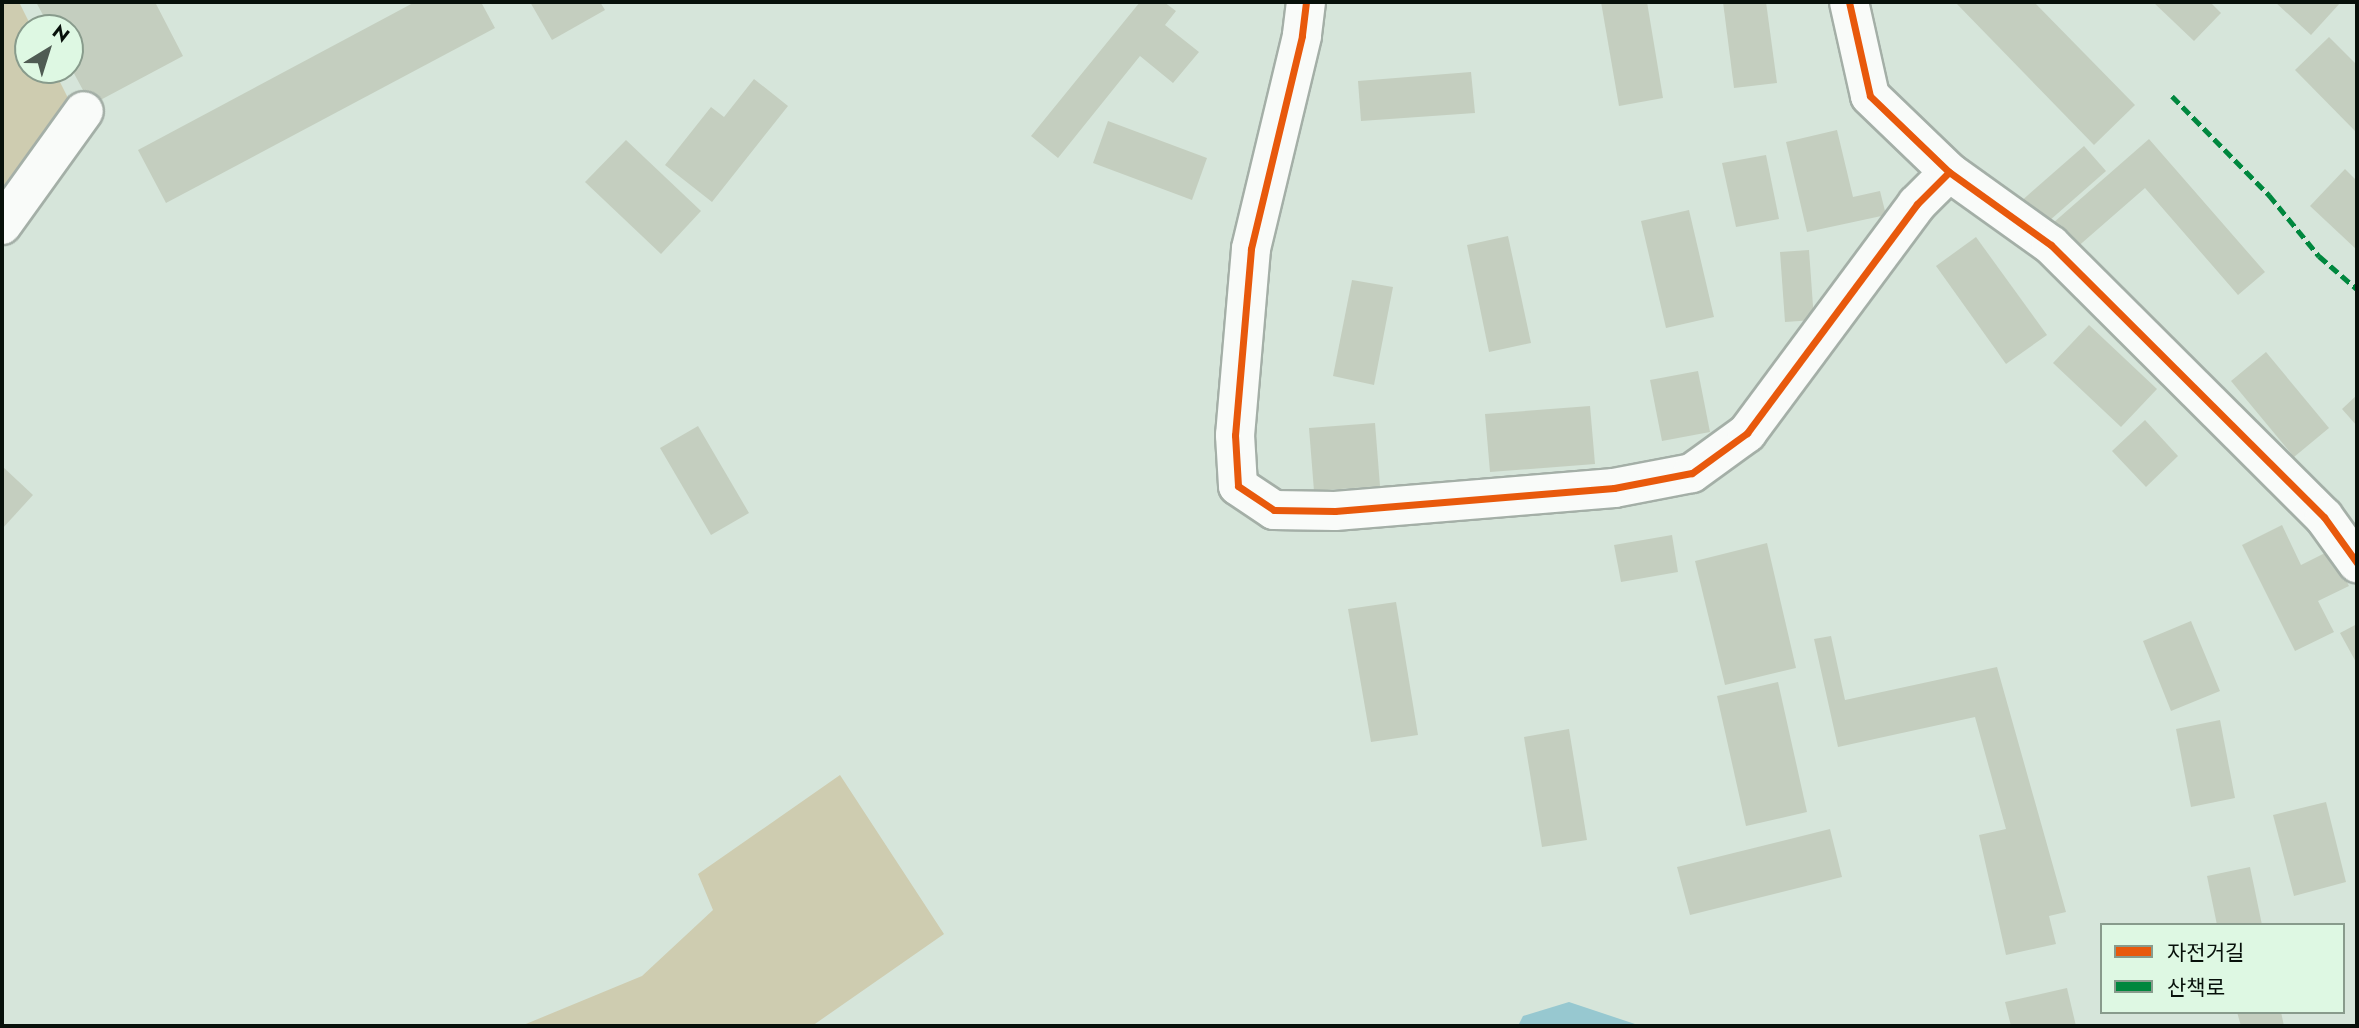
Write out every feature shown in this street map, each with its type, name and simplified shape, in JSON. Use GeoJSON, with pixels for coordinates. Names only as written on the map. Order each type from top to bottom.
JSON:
{"type":"FeatureCollection","features":[{"type":"Feature","properties":{"kind":"street"},"geometry":{"type":"LineString","coordinates":[[1306,2],[1302,36],[1251,249],[1235,435],[1238,486],[1274,510],[1335,511],[1614,488],[1692,473],[1747,433],[1917,204],[1949,172]]}},
{"type":"Feature","properties":{"kind":"street"},"geometry":{"type":"LineString","coordinates":[[1849,2],[1870,96],[1949,172],[2051,245],[2324,517],[2357,563]]}},
{"type":"Feature","properties":{"kind":"street"},"geometry":{"type":"LineString","coordinates":[[2,225],[84,111]]}},
{"type":"Feature","properties":{"kind":"shaded area"},"geometry":{"type":"Polygon","coordinates":[[[2,2],[19,2],[25,14],[14,14],[14,84],[61,84],[69,100],[2,203],[2,2]]]}},
{"type":"Feature","properties":{"kind":"shaded area"},"geometry":{"type":"Polygon","coordinates":[[[840,775],[944,934],[812,1026],[521,1026],[642,976],[713,910],[698,874],[840,775]]]}},
{"type":"Feature","properties":{"kind":"water"},"geometry":{"type":"Polygon","coordinates":[[[1569,1002],[1641,1026],[1518,1026],[1523,1016],[1569,1002]]]}},
{"type":"Feature","properties":{"kind":"building"},"geometry":{"type":"Polygon","coordinates":[[[36,2],[155,2],[183,56],[91,105],[80,84],[84,84],[84,14],[42,14],[36,2]]]}},
{"type":"Feature","properties":{"kind":"building"},"geometry":{"type":"Polygon","coordinates":[[[415,2],[481,2],[495,28],[166,203],[138,150],[415,2]]]}},
{"type":"Feature","properties":{"kind":"building"},"geometry":{"type":"Polygon","coordinates":[[[530,2],[600,2],[605,10],[552,40],[530,2]]]}},
{"type":"Feature","properties":{"kind":"building"},"geometry":{"type":"Polygon","coordinates":[[[1140,2],[1164,2],[1176,11],[1165,25],[1199,52],[1173,83],[1140,56],[1058,158],[1031,136],[1140,2]]]}},
{"type":"Feature","properties":{"kind":"building"},"geometry":{"type":"Polygon","coordinates":[[[1601,2],[1647,2],[1663,98],[1619,106],[1601,2]]]}},
{"type":"Feature","properties":{"kind":"building"},"geometry":{"type":"Polygon","coordinates":[[[1723,2],[1766,2],[1777,83],[1734,88],[1723,2]]]}},
{"type":"Feature","properties":{"kind":"building"},"geometry":{"type":"Polygon","coordinates":[[[1955,2],[2034,2],[2135,105],[2094,145],[1955,2]]]}},
{"type":"Feature","properties":{"kind":"building"},"geometry":{"type":"Polygon","coordinates":[[[2153,2],[2210,2],[2221,13],[2194,41],[2153,2]]]}},
{"type":"Feature","properties":{"kind":"building"},"geometry":{"type":"Polygon","coordinates":[[[2275,2],[2341,2],[2311,35],[2275,2]]]}},
{"type":"Feature","properties":{"kind":"building"},"geometry":{"type":"Polygon","coordinates":[[[2329,37],[2357,65],[2357,133],[2295,70],[2329,37]]]}},
{"type":"Feature","properties":{"kind":"building"},"geometry":{"type":"Polygon","coordinates":[[[1471,72],[1475,113],[1361,121],[1358,81],[1471,72]]]}},
{"type":"Feature","properties":{"kind":"building"},"geometry":{"type":"Polygon","coordinates":[[[754,79],[788,106],[712,202],[665,165],[711,107],[724,117],[754,79]]]}},
{"type":"Feature","properties":{"kind":"building"},"geometry":{"type":"Polygon","coordinates":[[[1108,121],[1207,158],[1192,200],[1093,163],[1108,121]]]}},
{"type":"Feature","properties":{"kind":"building"},"geometry":{"type":"Polygon","coordinates":[[[1837,130],[1853,197],[1880,191],[1886,215],[1807,232],[1786,142],[1837,130]]]}},
{"type":"Feature","properties":{"kind":"building"},"geometry":{"type":"Polygon","coordinates":[[[2149,139],[2265,272],[2238,295],[2145,188],[2075,249],[2053,223],[2149,139]]]}},
{"type":"Feature","properties":{"kind":"building"},"geometry":{"type":"Polygon","coordinates":[[[626,140],[701,211],[661,254],[585,182],[626,140]]]}},
{"type":"Feature","properties":{"kind":"building"},"geometry":{"type":"Polygon","coordinates":[[[2084,146],[2106,171],[2041,228],[2019,203],[2084,146]]]}},
{"type":"Feature","properties":{"kind":"building"},"geometry":{"type":"Polygon","coordinates":[[[1766,155],[1779,219],[1736,227],[1722,163],[1766,155]]]}},
{"type":"Feature","properties":{"kind":"building"},"geometry":{"type":"Polygon","coordinates":[[[2345,169],[2357,181],[2357,250],[2310,206],[2345,169]]]}},
{"type":"Feature","properties":{"kind":"building"},"geometry":{"type":"Polygon","coordinates":[[[1689,210],[1714,317],[1666,328],[1641,221],[1689,210]]]}},
{"type":"Feature","properties":{"kind":"building"},"geometry":{"type":"Polygon","coordinates":[[[1508,236],[1531,343],[1489,352],[1467,245],[1508,236]]]}},
{"type":"Feature","properties":{"kind":"building"},"geometry":{"type":"Polygon","coordinates":[[[1976,237],[2047,335],[2006,364],[1936,266],[1976,237]]]}},
{"type":"Feature","properties":{"kind":"building"},"geometry":{"type":"Polygon","coordinates":[[[1809,250],[1814,320],[1785,322],[1780,252],[1809,250]]]}},
{"type":"Feature","properties":{"kind":"building"},"geometry":{"type":"Polygon","coordinates":[[[1352,280],[1393,287],[1374,385],[1333,376],[1352,280]]]}},
{"type":"Feature","properties":{"kind":"building"},"geometry":{"type":"Polygon","coordinates":[[[2089,325],[2157,389],[2121,427],[2053,363],[2089,325]]]}},
{"type":"Feature","properties":{"kind":"building"},"geometry":{"type":"Polygon","coordinates":[[[2266,352],[2329,428],[2294,457],[2231,381],[2266,352]]]}},
{"type":"Feature","properties":{"kind":"building"},"geometry":{"type":"Polygon","coordinates":[[[1698,371],[1710,432],[1662,441],[1650,380],[1698,371]]]}},
{"type":"Feature","properties":{"kind":"building"},"geometry":{"type":"Polygon","coordinates":[[[2357,395],[2357,426],[2342,409],[2357,395]]]}},
{"type":"Feature","properties":{"kind":"building"},"geometry":{"type":"Polygon","coordinates":[[[1590,406],[1595,464],[1490,472],[1485,414],[1590,406]]]}},
{"type":"Feature","properties":{"kind":"building"},"geometry":{"type":"Polygon","coordinates":[[[2145,420],[2178,456],[2146,487],[2112,451],[2145,420]]]}},
{"type":"Feature","properties":{"kind":"building"},"geometry":{"type":"Polygon","coordinates":[[[1375,423],[1380,486],[1314,491],[1309,428],[1375,423]]]}},
{"type":"Feature","properties":{"kind":"building"},"geometry":{"type":"Polygon","coordinates":[[[698,426],[749,513],[711,535],[660,448],[698,426]]]}},
{"type":"Feature","properties":{"kind":"building"},"geometry":{"type":"Polygon","coordinates":[[[2,466],[33,495],[2,529],[2,466]]]}},
{"type":"Feature","properties":{"kind":"building"},"geometry":{"type":"Polygon","coordinates":[[[2282,525],[2301,565],[2331,550],[2349,586],[2318,601],[2334,632],[2295,651],[2242,545],[2282,525]]]}},
{"type":"Feature","properties":{"kind":"building"},"geometry":{"type":"Polygon","coordinates":[[[1672,535],[1678,572],[1621,582],[1614,545],[1672,535]]]}},
{"type":"Feature","properties":{"kind":"building"},"geometry":{"type":"Polygon","coordinates":[[[1767,543],[1796,668],[1725,685],[1695,561],[1767,543]]]}},
{"type":"Feature","properties":{"kind":"building"},"geometry":{"type":"Polygon","coordinates":[[[1396,602],[1418,735],[1371,742],[1348,609],[1396,602]]]}},
{"type":"Feature","properties":{"kind":"building"},"geometry":{"type":"Polygon","coordinates":[[[2191,621],[2220,691],[2171,711],[2143,641],[2191,621]]]}},
{"type":"Feature","properties":{"kind":"building"},"geometry":{"type":"Polygon","coordinates":[[[2357,624],[2357,664],[2340,633],[2357,624]]]}},
{"type":"Feature","properties":{"kind":"building"},"geometry":{"type":"Polygon","coordinates":[[[1831,636],[1845,700],[1997,667],[2066,912],[2049,916],[2056,944],[2006,955],[1979,835],[2006,829],[1975,717],[1838,747],[1814,639],[1831,636]]]}},
{"type":"Feature","properties":{"kind":"building"},"geometry":{"type":"Polygon","coordinates":[[[1778,682],[1807,812],[1746,826],[1717,696],[1778,682]]]}},
{"type":"Feature","properties":{"kind":"building"},"geometry":{"type":"Polygon","coordinates":[[[2220,720],[2235,798],[2191,807],[2176,729],[2220,720]]]}},
{"type":"Feature","properties":{"kind":"building"},"geometry":{"type":"Polygon","coordinates":[[[1569,729],[1587,840],[1542,847],[1524,737],[1569,729]]]}},
{"type":"Feature","properties":{"kind":"building"},"geometry":{"type":"Polygon","coordinates":[[[2326,802],[2346,882],[2294,896],[2273,815],[2326,802]]]}},
{"type":"Feature","properties":{"kind":"building"},"geometry":{"type":"Polygon","coordinates":[[[1830,829],[1842,877],[1690,915],[1677,867],[1830,829]]]}},
{"type":"Feature","properties":{"kind":"building"},"geometry":{"type":"Polygon","coordinates":[[[2250,867],[2262,923],[2217,923],[2207,876],[2250,867]]]}},
{"type":"Feature","properties":{"kind":"building"},"geometry":{"type":"Polygon","coordinates":[[[2067,988],[2076,1026],[2011,1026],[2005,1002],[2067,988]]]}},
{"type":"Feature","properties":{"kind":"building"},"geometry":{"type":"Polygon","coordinates":[[[2238,1014],[2281,1014],[2284,1026],[2241,1026],[2238,1014]]]}},
{"type":"Feature","properties":{"kind":"marked path"},"geometry":{"type":"LineString","coordinates":[[2172,96],[2269,195],[2319,256],[2357,289]]}},
{"type":"Feature","properties":{"kind":"cycle path"},"geometry":{"type":"LineString","coordinates":[[1306,2],[1302,36],[1251,249],[1235,435],[1238,486],[1274,510],[1335,511],[1614,488],[1692,473],[1747,433],[1917,204],[1949,172]]}},
{"type":"Feature","properties":{"kind":"cycle path"},"geometry":{"type":"LineString","coordinates":[[1849,2],[1870,96],[1949,172],[2051,245],[2324,517],[2357,563]]}}]}
